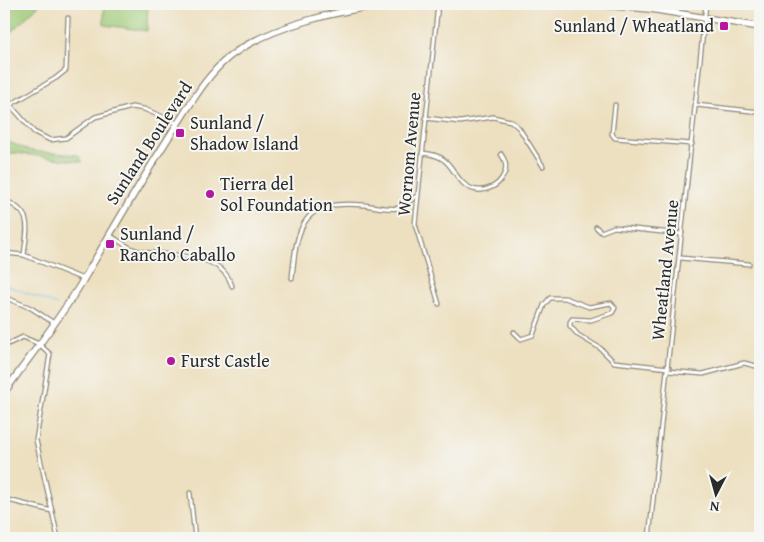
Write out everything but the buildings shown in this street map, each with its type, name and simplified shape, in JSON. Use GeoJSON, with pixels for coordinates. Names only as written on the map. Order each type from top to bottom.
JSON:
{"type":"FeatureCollection","features":[{"type":"Feature","properties":{"kind":"main road","name":"Sunland Boulevard"},"geometry":{"type":"LineString","coordinates":[[4,393],[83,280],[108,235],[211,75],[228,58],[264,36],[333,14],[392,4]]}},
{"type":"Feature","properties":{"kind":"main road"},"geometry":{"type":"LineString","coordinates":[[592,4],[651,9],[760,26]]}},
{"type":"Feature","properties":{"kind":"street","name":"Wornom Avenue"},"geometry":{"type":"LineString","coordinates":[[438,4],[415,224],[439,304]]}},
{"type":"Feature","properties":{"kind":"street","name":"Wheatland Avenue"},"geometry":{"type":"LineString","coordinates":[[650,538],[706,4]]}},
{"type":"Feature","properties":{"kind":"street"},"geometry":{"type":"LineString","coordinates":[[10,105],[66,70],[68,18]]}},
{"type":"Feature","properties":{"kind":"street"},"geometry":{"type":"LineString","coordinates":[[4,98],[34,132],[50,140],[66,138],[95,117],[132,108],[144,109],[178,124]]}},
{"type":"Feature","properties":{"kind":"street"},"geometry":{"type":"LineString","coordinates":[[616,105],[612,134],[615,138],[692,144]]}},
{"type":"Feature","properties":{"kind":"street"},"geometry":{"type":"LineString","coordinates":[[696,105],[760,112]]}},
{"type":"Feature","properties":{"kind":"street"},"geometry":{"type":"LineString","coordinates":[[425,118],[460,122],[492,117],[511,121],[519,128],[543,166]]}},
{"type":"Feature","properties":{"kind":"street"},"geometry":{"type":"LineString","coordinates":[[422,153],[444,159],[463,184],[479,190],[489,189],[499,182],[503,176],[506,161],[501,154]]}},
{"type":"Feature","properties":{"kind":"street"},"geometry":{"type":"LineString","coordinates":[[292,278],[296,238],[303,225],[313,213],[326,206],[339,204],[398,208],[418,195]]}},
{"type":"Feature","properties":{"kind":"street"},"geometry":{"type":"LineString","coordinates":[[4,200],[17,206],[24,214],[27,224],[24,255]]}},
{"type":"Feature","properties":{"kind":"street"},"geometry":{"type":"LineString","coordinates":[[596,227],[601,232],[614,227],[682,234]]}},
{"type":"Feature","properties":{"kind":"street"},"geometry":{"type":"LineString","coordinates":[[108,235],[137,251],[193,257],[206,261],[223,272],[232,286]]}},
{"type":"Feature","properties":{"kind":"street"},"geometry":{"type":"LineString","coordinates":[[4,253],[24,255],[83,280]]}},
{"type":"Feature","properties":{"kind":"street"},"geometry":{"type":"LineString","coordinates":[[680,258],[749,264]]}},
{"type":"Feature","properties":{"kind":"street"},"geometry":{"type":"LineString","coordinates":[[4,297],[31,308],[54,323]]}},
{"type":"Feature","properties":{"kind":"street"},"geometry":{"type":"LineString","coordinates":[[514,332],[521,339],[533,335],[544,305],[550,298],[565,298],[589,307],[611,303],[615,308],[612,313],[591,320],[572,319],[569,323],[578,335],[600,348],[614,362],[703,374],[744,363],[760,367]]}},
{"type":"Feature","properties":{"kind":"street"},"geometry":{"type":"LineString","coordinates":[[4,346],[23,337],[40,344],[50,357],[36,440],[58,538]]}},
{"type":"Feature","properties":{"kind":"street"},"geometry":{"type":"LineString","coordinates":[[190,493],[195,538]]}},
{"type":"Feature","properties":{"kind":"street"},"geometry":{"type":"LineString","coordinates":[[4,499],[52,511]]}},
{"type":"Feature","properties":{"kind":"green space"},"geometry":{"type":"Polygon","coordinates":[[[4,4],[40,4],[6,37],[4,36],[4,4]]]}},
{"type":"Feature","properties":{"kind":"green space"},"geometry":{"type":"Polygon","coordinates":[[[104,4],[148,4],[147,31],[104,25],[104,4]]]}},
{"type":"Feature","properties":{"kind":"green space"},"geometry":{"type":"Polygon","coordinates":[[[4,140],[31,151],[78,155],[83,162],[15,153],[4,154],[4,140]]]}},
{"type":"Feature","properties":{"kind":"waterway"},"geometry":{"type":"LineString","coordinates":[[4,284],[57,305]]}},
{"type":"Feature","properties":{"kind":"place","name":"Sunland / Wheatland"},"geometry":{"type":"Point","coordinates":[724,26]}},
{"type":"Feature","properties":{"kind":"place","name":"Sunland / Shadow Island"},"geometry":{"type":"Point","coordinates":[180,133]}},
{"type":"Feature","properties":{"kind":"place","name":"Tierra del Sol Foundation"},"geometry":{"type":"Point","coordinates":[210,194]}},
{"type":"Feature","properties":{"kind":"place","name":"Sunland / Rancho Caballo"},"geometry":{"type":"Point","coordinates":[110,244]}},
{"type":"Feature","properties":{"kind":"place","name":"Furst Castle"},"geometry":{"type":"Point","coordinates":[171,361]}}]}
